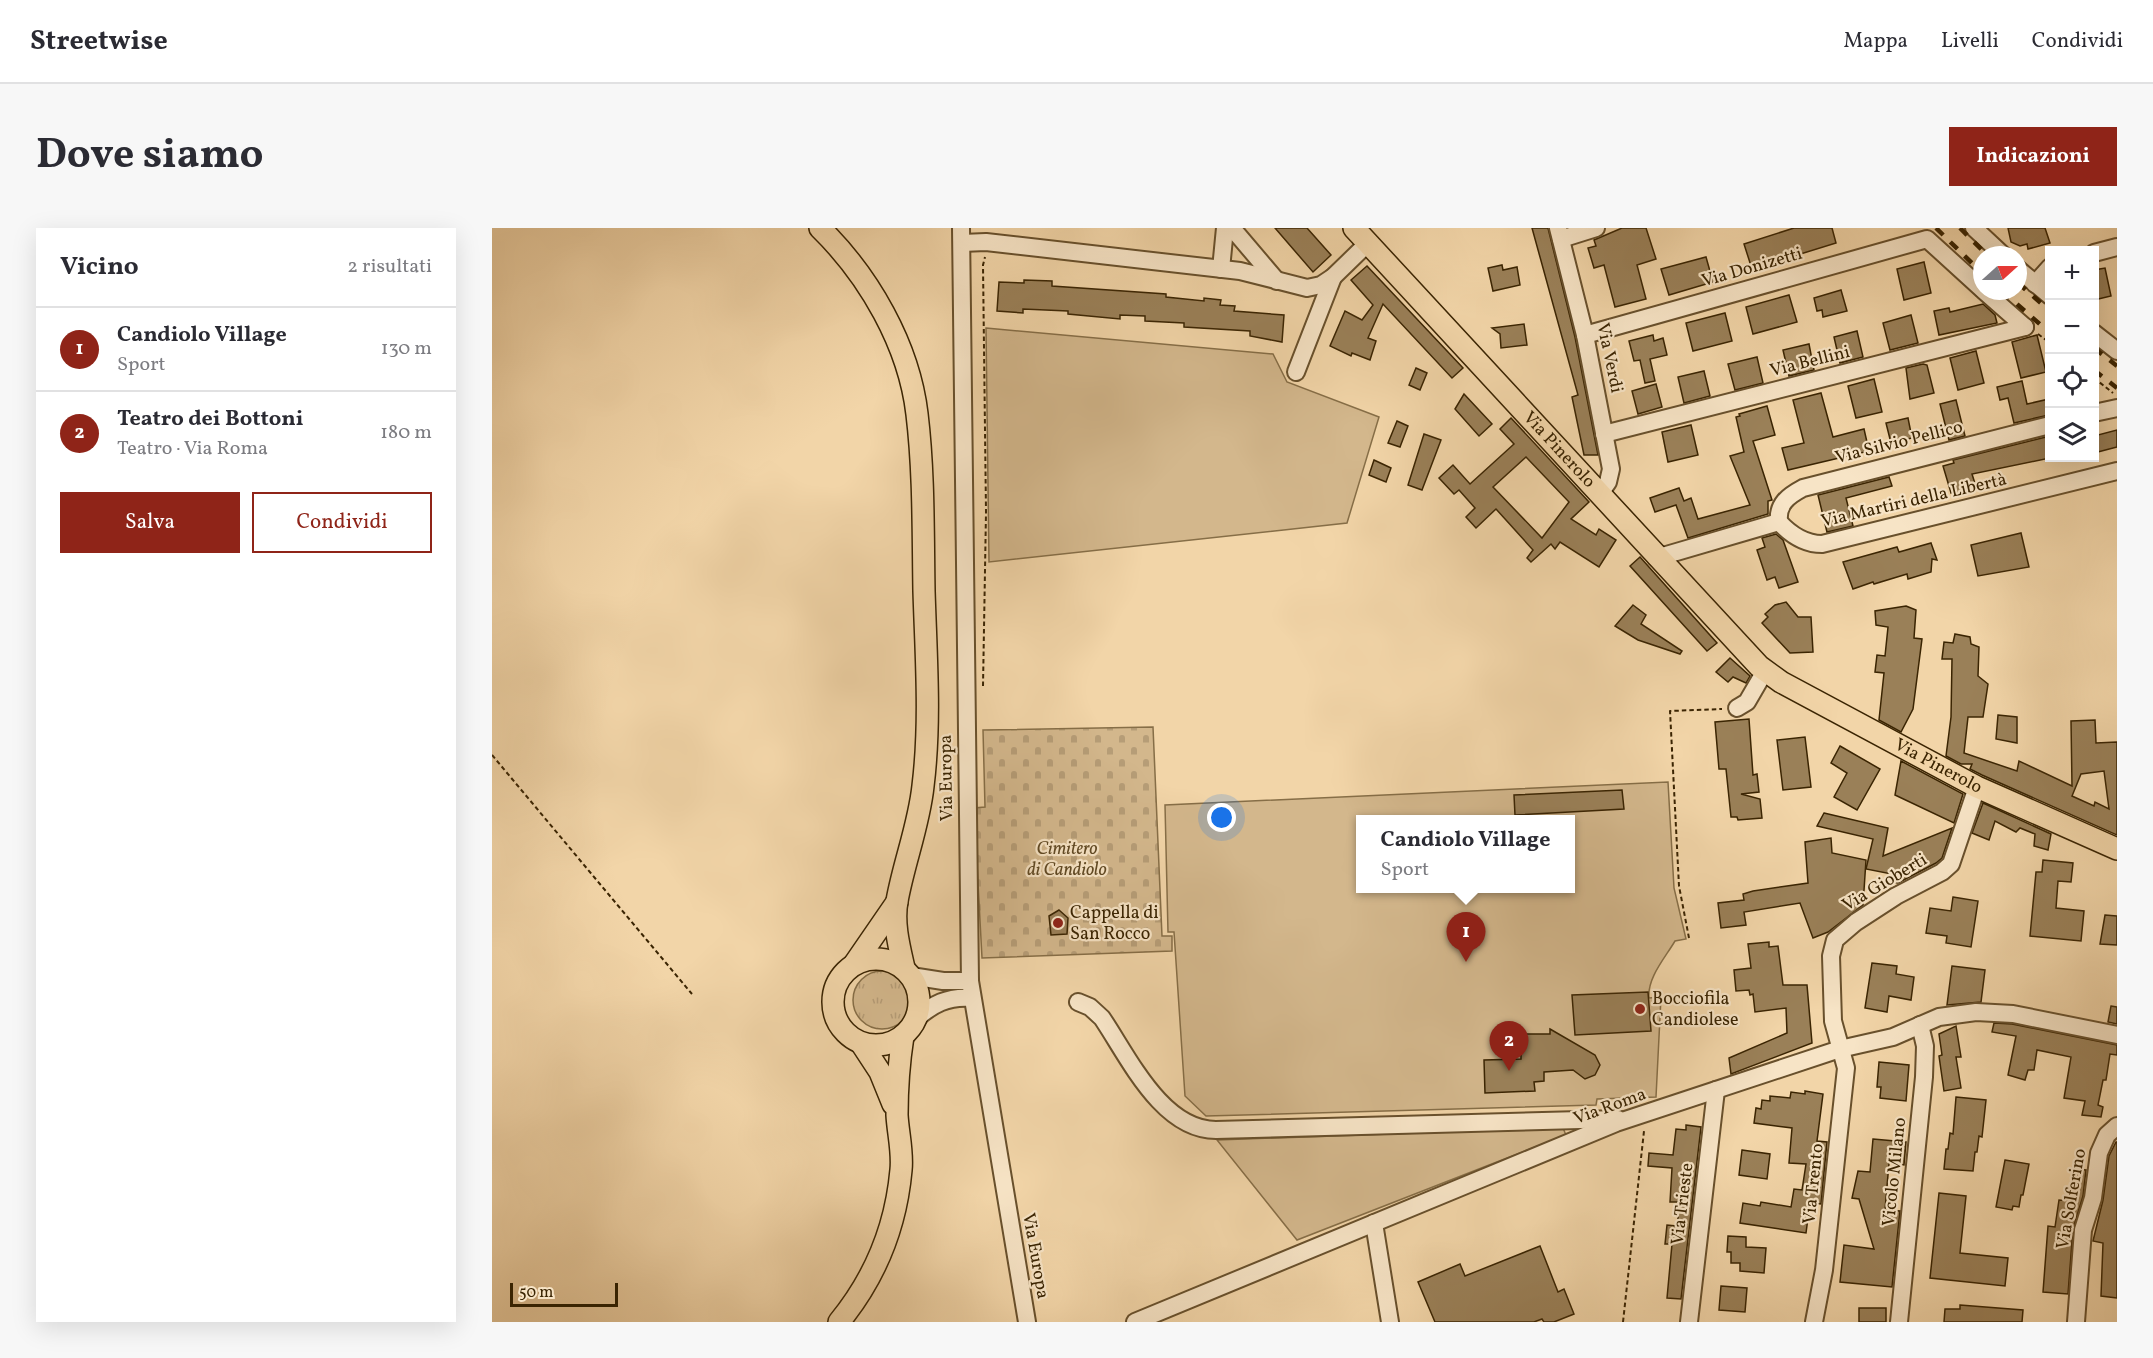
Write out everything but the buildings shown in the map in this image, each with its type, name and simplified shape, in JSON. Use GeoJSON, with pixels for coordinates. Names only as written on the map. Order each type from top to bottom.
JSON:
{"type":"FeatureCollection","features":[{"type":"Feature","properties":{"kind":"main road"},"geometry":{"type":"LineString","coordinates":[[820,228],[849,259],[875,297],[894,334],[917,412],[927,680],[927,752],[921,810],[897,902],[897,936],[907,972],[919,997],[898,1073],[897,1116],[901,1169],[893,1218],[880,1259],[856,1301],[839,1322]]}},
{"type":"Feature","properties":{"kind":"main road","name":"Via Pinerolo"},"geometry":{"type":"LineString","coordinates":[[1361,236],[1738,647],[1765,671],[1781,682],[1977,787],[2117,849]]}},
{"type":"Feature","properties":{"kind":"main road"},"geometry":{"type":"LineString","coordinates":[[897,902],[855,963],[837,982],[832,995],[833,1010],[838,1024],[848,1035],[861,1043],[875,1045],[890,1043],[909,1028]]}},
{"type":"Feature","properties":{"kind":"main road"},"geometry":{"type":"LineString","coordinates":[[855,963],[880,958],[907,972]]}},
{"type":"Feature","properties":{"kind":"main road"},"geometry":{"type":"LineString","coordinates":[[861,1043],[880,1072],[897,1116]]}},
{"type":"Feature","properties":{"kind":"street"},"geometry":{"type":"LineString","coordinates":[[1221,269],[1225,228]]}},
{"type":"Feature","properties":{"kind":"street"},"geometry":{"type":"LineString","coordinates":[[1232,228],[1277,281]]}},
{"type":"Feature","properties":{"kind":"street"},"geometry":{"type":"LineString","coordinates":[[1560,233],[1596,228]]}},
{"type":"Feature","properties":{"kind":"street"},"geometry":{"type":"LineString","coordinates":[[1974,228],[1993,246]]}},
{"type":"Feature","properties":{"kind":"street","name":"Via Verdi"},"geometry":{"type":"LineString","coordinates":[[1560,233],[1585,334],[1611,468],[1608,482],[1599,495]]}},
{"type":"Feature","properties":{"kind":"street"},"geometry":{"type":"LineString","coordinates":[[962,235],[986,242],[1221,269],[1307,288],[1321,285],[1334,276]]}},
{"type":"Feature","properties":{"kind":"street","name":"Via Europa"},"geometry":{"type":"LineString","coordinates":[[962,235],[970,990],[1027,1322]]}},
{"type":"Feature","properties":{"kind":"street"},"geometry":{"type":"LineString","coordinates":[[1296,372],[1334,276],[1361,236]]}},
{"type":"Feature","properties":{"kind":"street","name":"Via Donizetti"},"geometry":{"type":"LineString","coordinates":[[1585,334],[1927,239],[1973,281]]}},
{"type":"Feature","properties":{"kind":"street"},"geometry":{"type":"LineString","coordinates":[[2099,252],[2117,248]]}},
{"type":"Feature","properties":{"kind":"street"},"geometry":{"type":"LineString","coordinates":[[2034,284],[2045,272]]}},
{"type":"Feature","properties":{"kind":"street"},"geometry":{"type":"LineString","coordinates":[[2027,277],[2045,293]]}},
{"type":"Feature","properties":{"kind":"street","name":"Via Donizetti"},"geometry":{"type":"LineString","coordinates":[[1994,300],[2025,327]]}},
{"type":"Feature","properties":{"kind":"street","name":"Via Bellini"},"geometry":{"type":"LineString","coordinates":[[1604,434],[2025,327]]}},
{"type":"Feature","properties":{"kind":"street"},"geometry":{"type":"LineString","coordinates":[[2099,337],[2117,351]]}},
{"type":"Feature","properties":{"kind":"street"},"geometry":{"type":"LineString","coordinates":[[2099,412],[2117,408]]}},
{"type":"Feature","properties":{"kind":"street","name":"Via Silvio Pellico"},"geometry":{"type":"LineString","coordinates":[[1779,522],[1778,512],[1781,505],[1787,498],[1803,488],[2045,426]]}},
{"type":"Feature","properties":{"kind":"street","name":"Via Martiri della Libertà"},"geometry":{"type":"LineString","coordinates":[[1779,522],[1789,533],[1803,540],[1822,544],[2117,471]]}},
{"type":"Feature","properties":{"kind":"street"},"geometry":{"type":"LineString","coordinates":[[1656,558],[1779,522]]}},
{"type":"Feature","properties":{"kind":"street"},"geometry":{"type":"LineString","coordinates":[[1737,708],[1748,702],[1765,671]]}},
{"type":"Feature","properties":{"kind":"street","name":"Via Gioberti"},"geometry":{"type":"LineString","coordinates":[[1840,1050],[1833,1021],[1831,987],[1831,957],[1835,940],[1844,930],[1951,864],[1977,787]]}},
{"type":"Feature","properties":{"kind":"street"},"geometry":{"type":"LineString","coordinates":[[907,972],[970,990]]}},
{"type":"Feature","properties":{"kind":"street"},"geometry":{"type":"LineString","coordinates":[[909,1028],[928,1008],[970,990]]}},
{"type":"Feature","properties":{"kind":"street"},"geometry":{"type":"LineString","coordinates":[[1078,1002],[1090,1007],[1102,1018],[1168,1112],[1194,1128],[1216,1130],[1632,1125]]}},
{"type":"Feature","properties":{"kind":"street","name":"Via Roma"},"geometry":{"type":"LineString","coordinates":[[1136,1322],[1374,1223],[1632,1125],[1716,1090],[1840,1050],[1893,1037],[1939,1017],[1976,1012],[2013,1014],[2117,1035]]}},
{"type":"Feature","properties":{"kind":"street","name":"Vicolo Milano"},"geometry":{"type":"LineString","coordinates":[[1899,1322],[1924,1077],[1925,1046],[1920,1025]]}},
{"type":"Feature","properties":{"kind":"street","name":"Via Trento"},"geometry":{"type":"LineString","coordinates":[[1814,1322],[1824,1270],[1846,1068],[1840,1050]]}},
{"type":"Feature","properties":{"kind":"street","name":"Via Trieste"},"geometry":{"type":"LineString","coordinates":[[1689,1322],[1716,1090]]}},
{"type":"Feature","properties":{"kind":"street","name":"Via Solferino"},"geometry":{"type":"LineString","coordinates":[[2076,1322],[2083,1230],[2093,1198],[2099,1154],[2107,1135],[2117,1126]]}},
{"type":"Feature","properties":{"kind":"street"},"geometry":{"type":"LineString","coordinates":[[1374,1223],[1390,1322]]}},
{"type":"Feature","properties":{"kind":"path"},"geometry":{"type":"LineString","coordinates":[[983,697],[986,500],[983,265],[986,242]]}},
{"type":"Feature","properties":{"kind":"path"},"geometry":{"type":"LineString","coordinates":[[2099,382],[2117,396]]}},
{"type":"Feature","properties":{"kind":"path"},"geometry":{"type":"LineString","coordinates":[[1689,938],[1679,886],[1670,711],[1737,708]]}},
{"type":"Feature","properties":{"kind":"path"},"geometry":{"type":"LineString","coordinates":[[492,755],[692,994]]}},
{"type":"Feature","properties":{"kind":"path"},"geometry":{"type":"LineString","coordinates":[[1623,1322],[1644,1128],[1632,1125]]}},
{"type":"Feature","properties":{"kind":"green space"},"geometry":{"type":"Polygon","coordinates":[[[986,328],[1273,354],[1287,382],[1379,417],[1347,523],[989,562],[986,328]]]}},
{"type":"Feature","properties":{"kind":"green space","name":"Cimitero di Candiolo"},"geometry":{"type":"Polygon","coordinates":[[[1153,727],[1162,936],[1172,936],[1172,951],[982,958],[974,808],[985,807],[983,730],[1153,727]]]}},
{"type":"Feature","properties":{"kind":"green space"},"geometry":{"type":"Polygon","coordinates":[[[1668,782],[1674,888],[1686,939],[1675,941],[1657,968],[1649,991],[1649,998],[1661,997],[1656,1097],[1597,1099],[1596,1105],[1206,1116],[1185,1096],[1174,932],[1168,932],[1165,805],[1668,782]]]}},
{"type":"Feature","properties":{"kind":"green space"},"geometry":{"type":"Polygon","coordinates":[[[876,971],[888,971],[903,979],[911,994],[911,1006],[903,1021],[888,1029],[876,1029],[861,1021],[853,1006],[853,994],[861,979],[876,971]]]}},
{"type":"Feature","properties":{"kind":"green space"},"geometry":{"type":"Polygon","coordinates":[[[1563,1128],[1566,1135],[1297,1240],[1217,1140],[1563,1128]]]}},
{"type":"Feature","properties":{"kind":"railway"},"geometry":{"type":"LineString","coordinates":[[1936,228],[1973,264]]}},
{"type":"Feature","properties":{"kind":"railway"},"geometry":{"type":"LineString","coordinates":[[1960,228],[1978,246]]}},
{"type":"Feature","properties":{"kind":"railway"},"geometry":{"type":"LineString","coordinates":[[2027,291],[2045,307]]}},
{"type":"Feature","properties":{"kind":"railway"},"geometry":{"type":"LineString","coordinates":[[2012,300],[2045,329]]}},
{"type":"Feature","properties":{"kind":"railway"},"geometry":{"type":"LineString","coordinates":[[2099,352],[2117,366]]}},
{"type":"Feature","properties":{"kind":"railway"},"geometry":{"type":"LineString","coordinates":[[2099,374],[2117,388]]}},
{"type":"Feature","properties":{"kind":"place","name":"Cappella di San Rocco"},"geometry":{"type":"Point","coordinates":[1058,923]}},
{"type":"Feature","properties":{"kind":"place","name":"Candiolo Village"},"geometry":{"type":"Point","coordinates":[1466,962]}},
{"type":"Feature","properties":{"kind":"place","name":"Bocciofila Candiolese"},"geometry":{"type":"Point","coordinates":[1640,1009]}},
{"type":"Feature","properties":{"kind":"place","name":"Teatro dei Bottoni"},"geometry":{"type":"Point","coordinates":[1509,1071]}}]}
